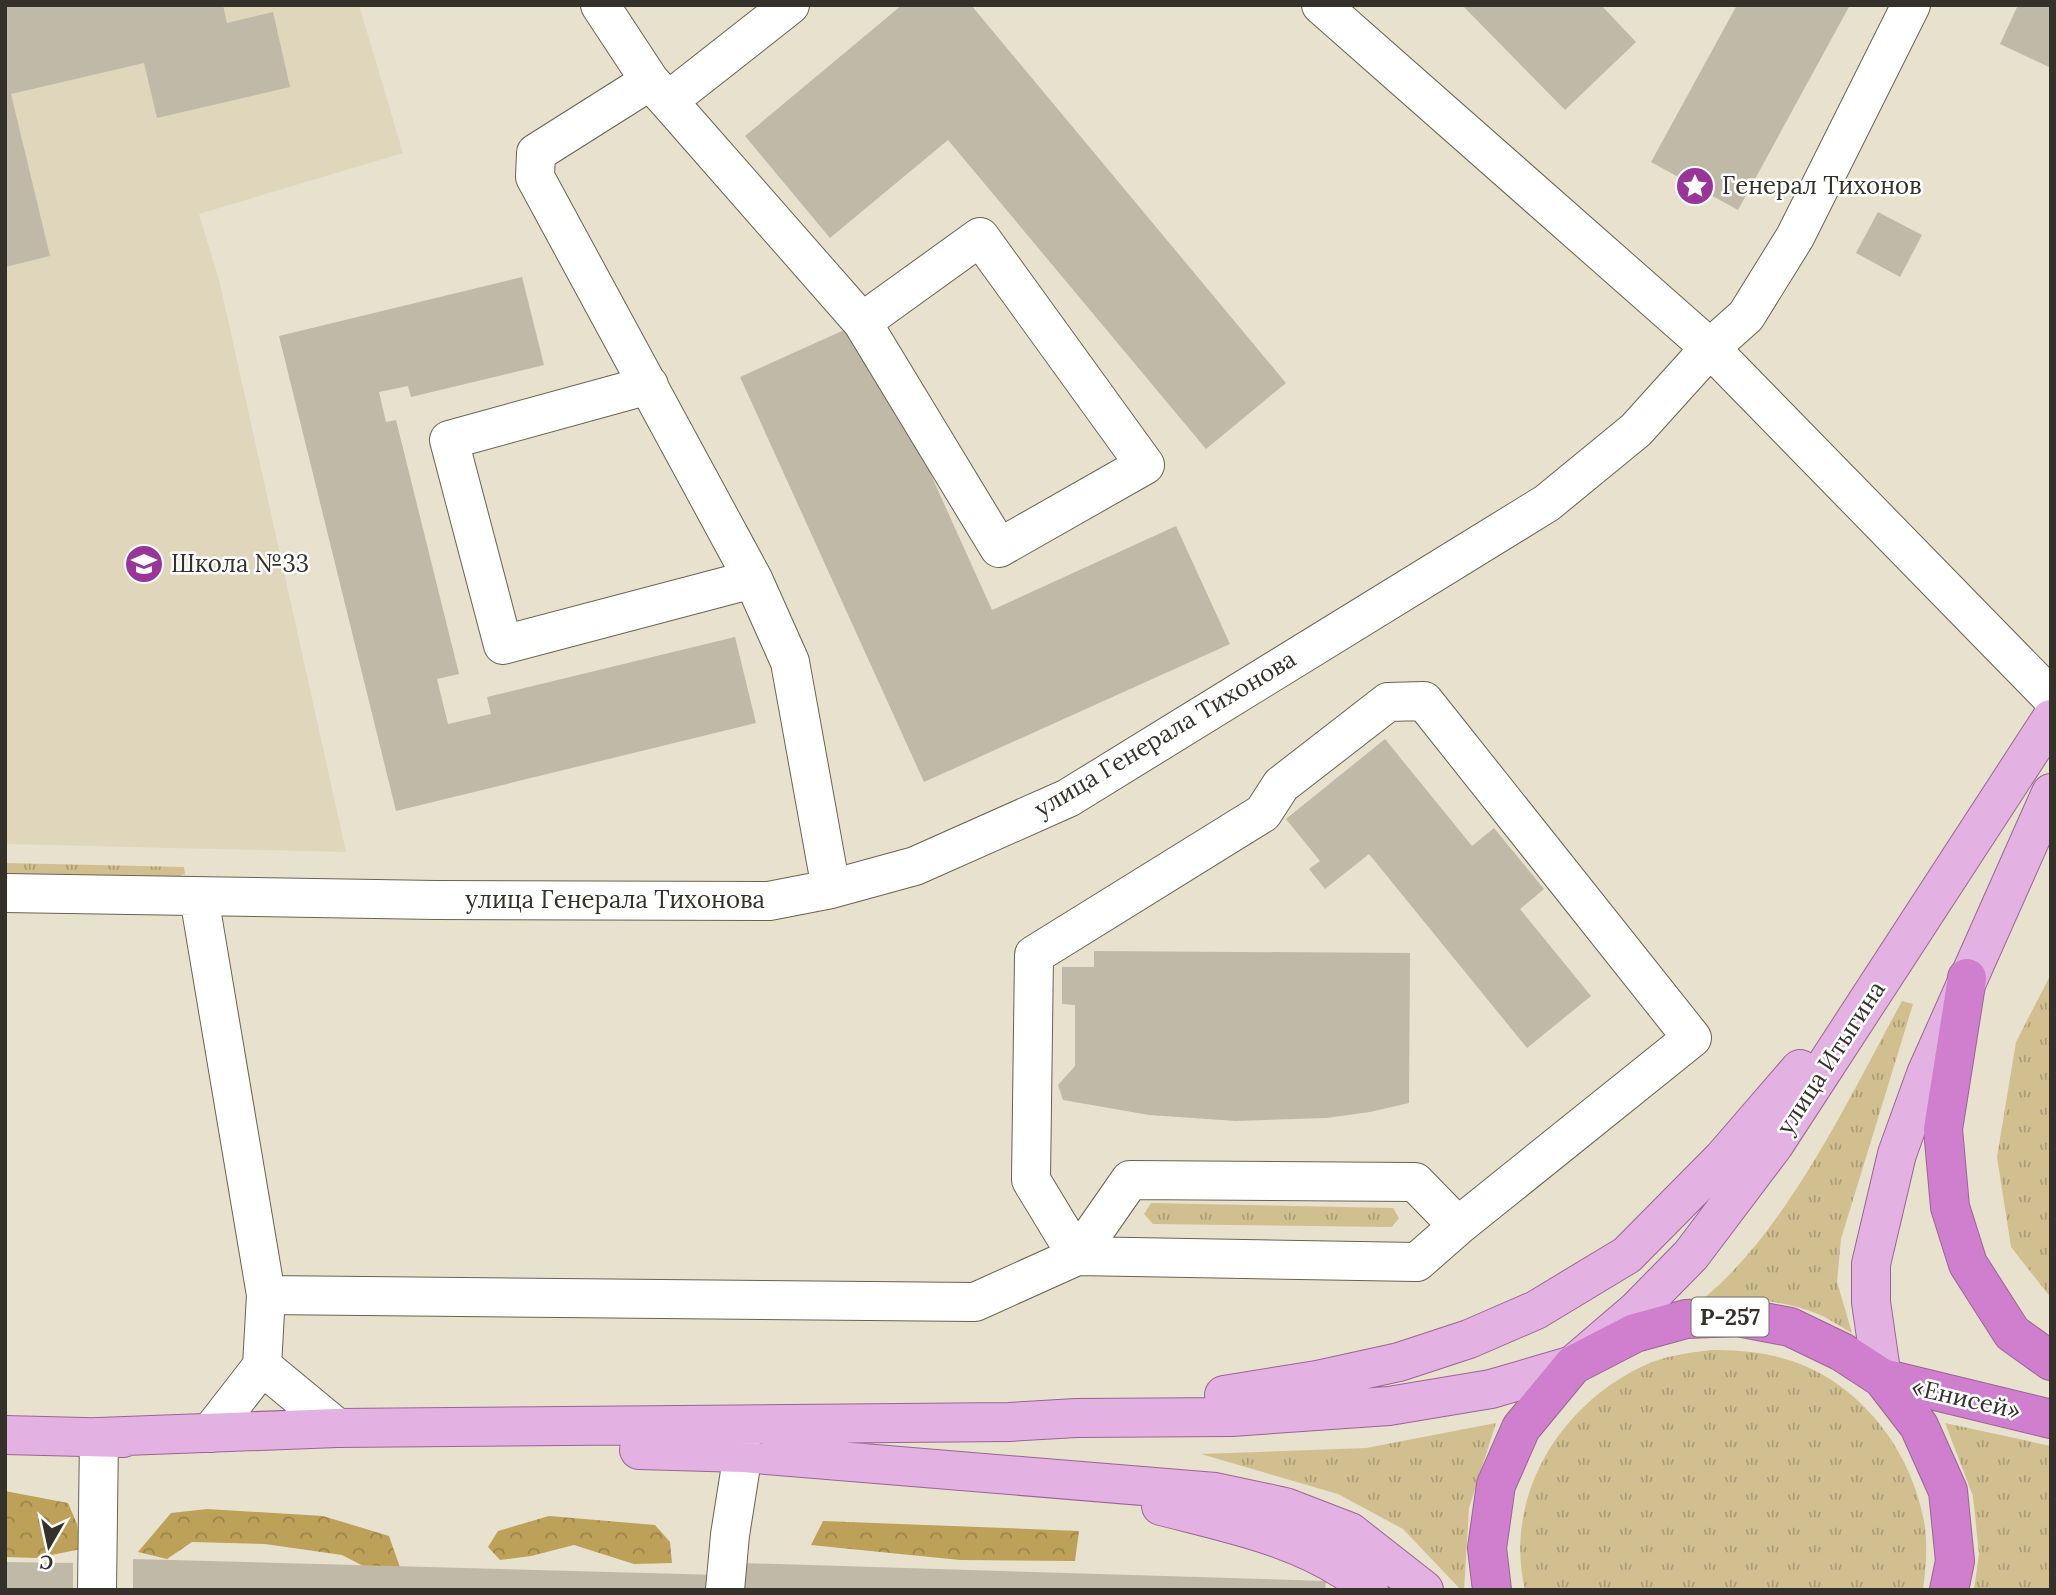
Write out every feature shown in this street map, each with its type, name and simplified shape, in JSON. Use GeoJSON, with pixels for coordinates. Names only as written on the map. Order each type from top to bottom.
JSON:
{"type":"FeatureCollection","features":[{"type":"Feature","properties":{"kind":"highway"},"geometry":{"type":"LineString","coordinates":[[1967,978],[1943,1129],[1950,1207],[1968,1264],[2012,1333],[2051,1361]]}},
{"type":"Feature","properties":{"kind":"highway","name":"«Енисей»"},"geometry":{"type":"LineString","coordinates":[[1492,1590],[1487,1548],[1496,1485],[1521,1428],[1573,1365],[1635,1333],[1686,1319],[1738,1317],[1790,1327],[1842,1352],[1882,1378],[1919,1426],[1948,1491],[1955,1561],[1949,1590]]}},
{"type":"Feature","properties":{"kind":"highway","name":"«Енисей»"},"geometry":{"type":"LineString","coordinates":[[1882,1378],[2051,1419]]}},
{"type":"Feature","properties":{"kind":"main road","name":"улица Итыгина"},"geometry":{"type":"LineString","coordinates":[[1573,1365],[1636,1311],[1691,1255],[1774,1145],[2051,719]]}},
{"type":"Feature","properties":{"kind":"main road"},"geometry":{"type":"LineString","coordinates":[[1882,1378],[1871,1302],[1871,1264],[1897,1154],[1926,1074],[2051,793]]}},
{"type":"Feature","properties":{"kind":"main road"},"geometry":{"type":"LineString","coordinates":[[1076,1418],[1317,1380],[1399,1362],[1469,1339],[1536,1310],[1627,1255],[1724,1157],[1896,959]]}},
{"type":"Feature","properties":{"kind":"main road"},"geometry":{"type":"LineString","coordinates":[[99,1437],[337,1428],[1009,1422],[1076,1418],[1231,1417],[1389,1406],[1491,1389],[1573,1365]]}},
{"type":"Feature","properties":{"kind":"main road"},"geometry":{"type":"LineString","coordinates":[[5,1435],[743,1453],[1215,1492],[1285,1507],[1350,1532],[1424,1590]]}},
{"type":"Feature","properties":{"kind":"main road"},"geometry":{"type":"LineString","coordinates":[[1036,1476],[1248,1528],[1321,1555],[1363,1582],[1369,1590]]}},
{"type":"Feature","properties":{"kind":"street"},"geometry":{"type":"LineString","coordinates":[[600,5],[659,91],[862,322],[999,548],[1145,465],[980,237],[862,322]]}},
{"type":"Feature","properties":{"kind":"street"},"geometry":{"type":"LineString","coordinates":[[790,5],[659,91],[536,153],[535,177],[753,579],[790,662],[831,889]]}},
{"type":"Feature","properties":{"kind":"street"},"geometry":{"type":"LineString","coordinates":[[1321,5],[1710,348],[2051,697]]}},
{"type":"Feature","properties":{"kind":"street","name":"улица Генерала Тихонова"},"geometry":{"type":"LineString","coordinates":[[5,893],[769,901],[831,889],[915,866],[1080,790],[1547,503],[1636,430],[1710,348],[1746,316],[1795,237],[1911,5]]}},
{"type":"Feature","properties":{"kind":"street"},"geometry":{"type":"LineString","coordinates":[[649,385],[449,440],[503,645],[753,579]]}},
{"type":"Feature","properties":{"kind":"street"},"geometry":{"type":"LineString","coordinates":[[266,1296],[975,1302],[1077,1256],[1417,1262],[1692,1038],[1424,701],[1388,702],[1281,785],[1263,813],[1034,955],[1031,1180],[1077,1256]]}},
{"type":"Feature","properties":{"kind":"street"},"geometry":{"type":"LineString","coordinates":[[199,897],[266,1296],[262,1366],[210,1433]]}},
{"type":"Feature","properties":{"kind":"street"},"geometry":{"type":"LineString","coordinates":[[1077,1256],[1130,1180],[1415,1182],[1458,1226]]}},
{"type":"Feature","properties":{"kind":"street"},"geometry":{"type":"LineString","coordinates":[[262,1366],[337,1428]]}},
{"type":"Feature","properties":{"kind":"street"},"geometry":{"type":"LineString","coordinates":[[97,1590],[99,1437]]}},
{"type":"Feature","properties":{"kind":"street"},"geometry":{"type":"LineString","coordinates":[[725,1590],[730,1535],[743,1453]]}},
{"type":"Feature","properties":{"kind":"shaded area","name":"Школа №33"},"geometry":{"type":"Polygon","coordinates":[[[5,5],[359,5],[403,153],[199,214],[220,284],[346,852],[5,844],[5,5]]]}},
{"type":"Feature","properties":{"kind":"green space"},"geometry":{"type":"Polygon","coordinates":[[[5,863],[184,867],[185,874],[173,879],[5,875],[5,863]]]}},
{"type":"Feature","properties":{"kind":"green space"},"geometry":{"type":"Polygon","coordinates":[[[2051,974],[2051,1298],[2011,1247],[1997,1157],[2016,1042],[2051,974]]]}},
{"type":"Feature","properties":{"kind":"green space"},"geometry":{"type":"Polygon","coordinates":[[[1902,1001],[1913,1004],[1841,1239],[1837,1282],[1852,1333],[1818,1314],[1790,1305],[1747,1299],[1704,1298],[1763,1236],[1790,1199],[1839,1119],[1902,1001]]]}},
{"type":"Feature","properties":{"kind":"green space"},"geometry":{"type":"Polygon","coordinates":[[[1151,1203],[1393,1208],[1399,1218],[1392,1227],[1153,1224],[1144,1214],[1151,1203]]]}},
{"type":"Feature","properties":{"kind":"green space"},"geometry":{"type":"Polygon","coordinates":[[[1711,1350],[1758,1353],[1802,1365],[1828,1378],[1852,1395],[1873,1416],[1891,1439],[1917,1492],[1926,1538],[1923,1590],[1525,1590],[1520,1555],[1522,1521],[1531,1488],[1545,1457],[1563,1429],[1586,1404],[1613,1383],[1643,1366],[1667,1357],[1711,1350]]]}},
{"type":"Feature","properties":{"kind":"green space"},"geometry":{"type":"Polygon","coordinates":[[[1496,1423],[1469,1508],[1464,1590],[1461,1590],[1403,1529],[1338,1494],[1201,1454],[1366,1448],[1496,1423]]]}},
{"type":"Feature","properties":{"kind":"green space"},"geometry":{"type":"Polygon","coordinates":[[[1945,1423],[2051,1446],[2051,1590],[1974,1590],[1979,1554],[1973,1496],[1945,1423]]]}},
{"type":"Feature","properties":{"kind":"green space"},"geometry":{"type":"Polygon","coordinates":[[[5,1491],[68,1503],[77,1524],[81,1549],[37,1558],[5,1557],[5,1491]]]}},
{"type":"Feature","properties":{"kind":"green space"},"geometry":{"type":"Polygon","coordinates":[[[207,1509],[323,1516],[389,1536],[401,1570],[371,1570],[342,1555],[265,1544],[192,1542],[167,1559],[138,1552],[171,1513],[207,1509]]]}},
{"type":"Feature","properties":{"kind":"green space"},"geometry":{"type":"Polygon","coordinates":[[[549,1516],[655,1525],[670,1542],[672,1563],[634,1564],[574,1545],[531,1556],[500,1560],[488,1547],[498,1531],[549,1516]]]}},
{"type":"Feature","properties":{"kind":"green space"},"geometry":{"type":"Polygon","coordinates":[[[823,1521],[1079,1531],[1075,1561],[960,1560],[811,1545],[823,1521]]]}},
{"type":"Feature","properties":{"kind":"building"},"geometry":{"type":"Polygon","coordinates":[[[5,5],[223,5],[227,23],[273,12],[290,87],[157,118],[144,63],[11,94],[50,256],[5,267],[5,5]]]}},
{"type":"Feature","properties":{"kind":"building"},"geometry":{"type":"Polygon","coordinates":[[[902,5],[971,5],[1286,383],[1206,449],[948,140],[830,238],[745,136],[902,5]]]}},
{"type":"Feature","properties":{"kind":"building"},"geometry":{"type":"Polygon","coordinates":[[[1462,5],[1601,5],[1636,42],[1565,110],[1462,5]]]}},
{"type":"Feature","properties":{"kind":"building"},"geometry":{"type":"Polygon","coordinates":[[[1737,5],[1850,5],[1738,210],[1651,162],[1737,5]]]}},
{"type":"Feature","properties":{"kind":"building"},"geometry":{"type":"Polygon","coordinates":[[[2018,5],[2051,5],[2051,68],[2000,44],[2018,5]]]}},
{"type":"Feature","properties":{"kind":"building"},"geometry":{"type":"Polygon","coordinates":[[[1878,212],[1922,235],[1900,277],[1856,253],[1878,212]]]}},
{"type":"Feature","properties":{"kind":"building"},"geometry":{"type":"Polygon","coordinates":[[[522,277],[544,365],[411,397],[408,386],[379,392],[386,422],[396,420],[459,674],[437,679],[448,724],[491,714],[487,697],[735,637],[756,723],[396,811],[279,336],[522,277]]]}},
{"type":"Feature","properties":{"kind":"building"},"geometry":{"type":"Polygon","coordinates":[[[862,322],[992,610],[1176,526],[1230,644],[924,782],[740,377],[862,322]]]}},
{"type":"Feature","properties":{"kind":"building"},"geometry":{"type":"Polygon","coordinates":[[[1385,739],[1472,846],[1494,828],[1544,889],[1520,909],[1591,996],[1527,1048],[1369,854],[1325,889],[1309,869],[1320,861],[1286,819],[1385,739]]]}},
{"type":"Feature","properties":{"kind":"building"},"geometry":{"type":"Polygon","coordinates":[[[1094,951],[1410,953],[1409,1103],[1326,1118],[1236,1121],[1149,1115],[1063,1100],[1058,1085],[1075,1066],[1075,1005],[1062,1004],[1062,967],[1094,967],[1094,951]]]}},
{"type":"Feature","properties":{"kind":"building"},"geometry":{"type":"Polygon","coordinates":[[[133,1559],[720,1575],[720,1590],[133,1590],[133,1559]]]}},
{"type":"Feature","properties":{"kind":"building"},"geometry":{"type":"Polygon","coordinates":[[[5,1562],[73,1563],[73,1590],[5,1590],[5,1562]]]}},
{"type":"Feature","properties":{"kind":"building"},"geometry":{"type":"Polygon","coordinates":[[[742,1563],[1326,1581],[1325,1590],[742,1590],[742,1563]]]}},
{"type":"Feature","properties":{"kind":"place","name":"Генерал Тихонов"},"geometry":{"type":"Point","coordinates":[1695,186]}},
{"type":"Feature","properties":{"kind":"place","name":"Школа №33"},"geometry":{"type":"Point","coordinates":[144,564]}}]}
